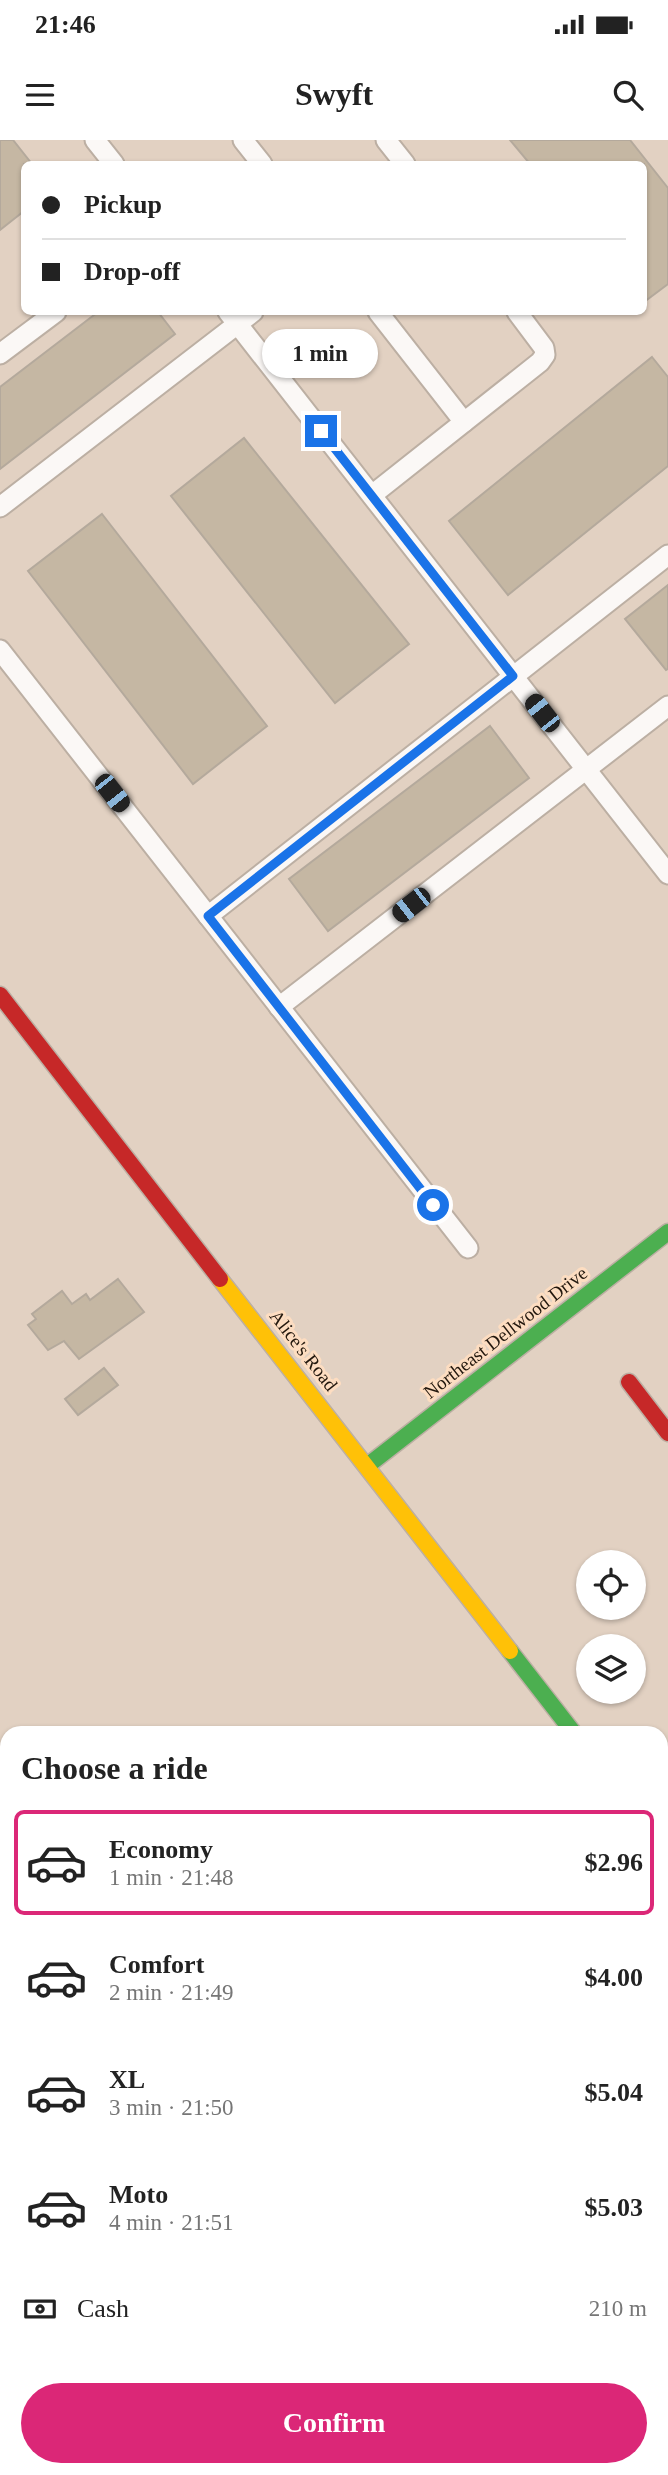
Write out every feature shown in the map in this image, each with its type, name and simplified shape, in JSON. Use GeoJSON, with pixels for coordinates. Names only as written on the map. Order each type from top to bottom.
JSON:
{"type":"FeatureCollection","features":[{"type":"Feature","properties":{"kind":"main road","name":"Alice's Road"},"geometry":{"type":"LineString","coordinates":[[0,995],[568,1726]]}},
{"type":"Feature","properties":{"kind":"main road","name":"Northeast Dellwood Drive"},"geometry":{"type":"LineString","coordinates":[[367,1466],[668,1232]]}},
{"type":"Feature","properties":{"kind":"main road"},"geometry":{"type":"LineString","coordinates":[[629,1382],[668,1433]]}},
{"type":"Feature","properties":{"kind":"lane"},"geometry":{"type":"LineString","coordinates":[[95,140],[112,161]]}},
{"type":"Feature","properties":{"kind":"lane"},"geometry":{"type":"LineString","coordinates":[[243,140],[260,161]]}},
{"type":"Feature","properties":{"kind":"lane"},"geometry":{"type":"LineString","coordinates":[[386,140],[403,161]]}},
{"type":"Feature","properties":{"kind":"lane"},"geometry":{"type":"LineString","coordinates":[[0,355],[52,315]]}},
{"type":"Feature","properties":{"kind":"lane"},"geometry":{"type":"LineString","coordinates":[[380,315],[464,422]]}},
{"type":"Feature","properties":{"kind":"lane"},"geometry":{"type":"LineString","coordinates":[[372,495],[540,362],[545,355],[544,348],[519,315]]}},
{"type":"Feature","properties":{"kind":"lane"},"geometry":{"type":"LineString","coordinates":[[0,507],[240,316],[372,495],[668,874]]}},
{"type":"Feature","properties":{"kind":"lane"},"geometry":{"type":"LineString","coordinates":[[208,916],[668,555]]}},
{"type":"Feature","properties":{"kind":"lane"},"geometry":{"type":"LineString","coordinates":[[0,650],[468,1248]]}},
{"type":"Feature","properties":{"kind":"lane"},"geometry":{"type":"LineString","coordinates":[[279,1007],[668,706]]}},
{"type":"Feature","properties":{"kind":"building"},"geometry":{"type":"Polygon","coordinates":[[[0,140],[13,140],[30,161],[21,161],[21,213],[0,230],[0,140]]]}},
{"type":"Feature","properties":{"kind":"building"},"geometry":{"type":"Polygon","coordinates":[[[510,140],[630,140],[647,161],[528,161],[510,140]]]}},
{"type":"Feature","properties":{"kind":"building"},"geometry":{"type":"Polygon","coordinates":[[[647,161],[668,188],[668,284],[647,300],[647,161]]]}},
{"type":"Feature","properties":{"kind":"building"},"geometry":{"type":"Polygon","coordinates":[[[94,315],[160,315],[175,334],[0,469],[0,387],[94,315]]]}},
{"type":"Feature","properties":{"kind":"building"},"geometry":{"type":"Polygon","coordinates":[[[652,357],[668,377],[668,466],[508,595],[449,521],[652,357]]]}},
{"type":"Feature","properties":{"kind":"building"},"geometry":{"type":"Polygon","coordinates":[[[244,438],[409,644],[335,703],[171,496],[244,438]]]}},
{"type":"Feature","properties":{"kind":"building"},"geometry":{"type":"Polygon","coordinates":[[[102,514],[267,726],[193,784],[28,571],[102,514]]]}},
{"type":"Feature","properties":{"kind":"building"},"geometry":{"type":"Polygon","coordinates":[[[668,585],[668,669],[666,670],[625,619],[668,585]]]}},
{"type":"Feature","properties":{"kind":"building"},"geometry":{"type":"Polygon","coordinates":[[[490,726],[529,778],[328,931],[289,879],[490,726]]]}},
{"type":"Feature","properties":{"kind":"building"},"geometry":{"type":"Polygon","coordinates":[[[118,1279],[144,1312],[79,1359],[64,1341],[48,1350],[28,1325],[36,1319],[32,1314],[62,1291],[72,1304],[86,1294],[90,1300],[118,1279]]]}},
{"type":"Feature","properties":{"kind":"building"},"geometry":{"type":"Polygon","coordinates":[[[104,1368],[118,1385],[78,1415],[65,1399],[104,1368]]]}},
{"type":"Feature","properties":{"kind":"traffic: fast"},"geometry":{"type":"LineString","coordinates":[[367,1466],[668,1232]]}},
{"type":"Feature","properties":{"kind":"traffic: fast"},"geometry":{"type":"LineString","coordinates":[[510,1651],[568,1726]]}},
{"type":"Feature","properties":{"kind":"traffic: slow"},"geometry":{"type":"LineString","coordinates":[[220,1279],[510,1651]]}},
{"type":"Feature","properties":{"kind":"traffic: jam"},"geometry":{"type":"LineString","coordinates":[[0,995],[220,1279]]}},
{"type":"Feature","properties":{"kind":"traffic: jam"},"geometry":{"type":"LineString","coordinates":[[629,1382],[668,1433]]}},
{"type":"Feature","properties":{"kind":"route"},"geometry":{"type":"LineString","coordinates":[[321,431],[513,676],[208,916],[433,1205]]}}]}
